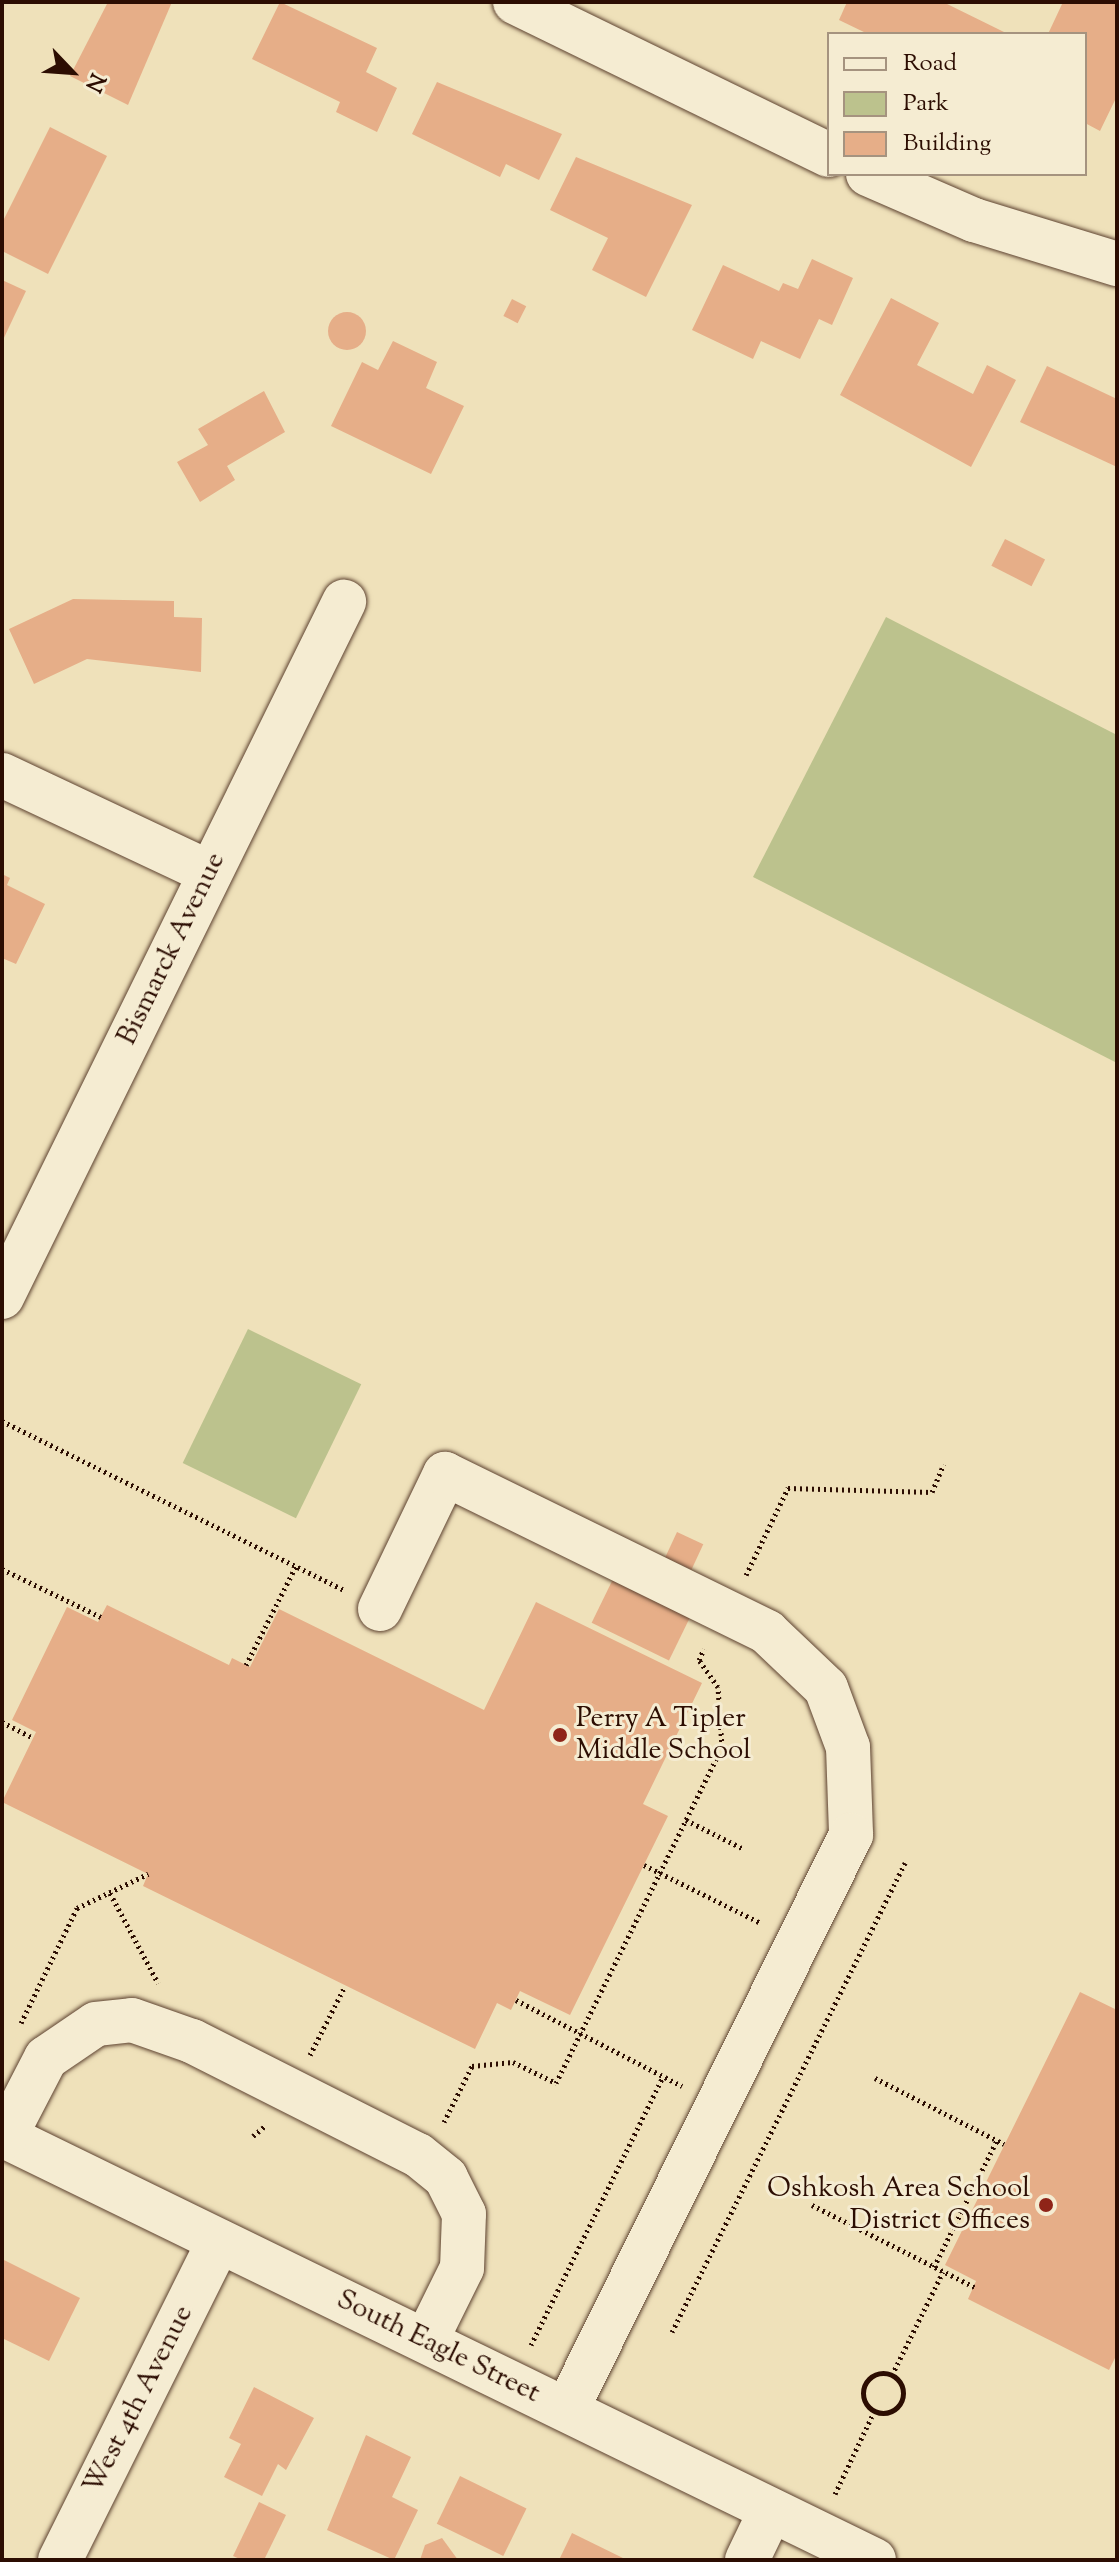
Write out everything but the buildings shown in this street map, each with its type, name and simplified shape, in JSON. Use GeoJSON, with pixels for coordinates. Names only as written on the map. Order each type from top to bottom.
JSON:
{"type":"FeatureCollection","features":[{"type":"Feature","properties":{"kind":"street"},"geometry":{"type":"LineString","coordinates":[[515,2],[827,154]]}},
{"type":"Feature","properties":{"kind":"street"},"geometry":{"type":"LineString","coordinates":[[873,176],[974,220],[1117,264]]}},
{"type":"Feature","properties":{"kind":"street","name":"Bismarck Avenue"},"geometry":{"type":"LineString","coordinates":[[2,1297],[344,602]]}},
{"type":"Feature","properties":{"kind":"street"},"geometry":{"type":"LineString","coordinates":[[2,775],[210,873]]}},
{"type":"Feature","properties":{"kind":"street"},"geometry":{"type":"LineString","coordinates":[[380,1609],[445,1474],[767,1632],[814,1673],[840,1715],[848,1747],[851,1835],[567,2409]]}},
{"type":"Feature","properties":{"kind":"street"},"geometry":{"type":"LineString","coordinates":[[4,2136],[46,2058],[96,2024],[132,2020],[192,2041],[418,2155],[446,2178],[464,2214],[462,2268],[426,2341]]}},
{"type":"Feature","properties":{"kind":"street","name":"South Eagle Street"},"geometry":{"type":"LineString","coordinates":[[4,2136],[874,2560]]}},
{"type":"Feature","properties":{"kind":"street","name":"West 4th Avenue"},"geometry":{"type":"LineString","coordinates":[[60,2560],[219,2241]]}},
{"type":"Feature","properties":{"kind":"street"},"geometry":{"type":"LineString","coordinates":[[747,2560],[771,2510]]}},
{"type":"Feature","properties":{"kind":"path"},"geometry":{"type":"LineString","coordinates":[[2,1421],[380,1609]]}},
{"type":"Feature","properties":{"kind":"path"},"geometry":{"type":"LineString","coordinates":[[442,2124],[472,2066],[513,2062],[556,2083],[722,1747],[718,1687],[699,1660],[728,1611],[788,1488],[932,1492],[944,1464]]}},
{"type":"Feature","properties":{"kind":"path"},"geometry":{"type":"LineString","coordinates":[[246,1665],[296,1566]]}},
{"type":"Feature","properties":{"kind":"path"},"geometry":{"type":"LineString","coordinates":[[2,1569],[101,1617]]}},
{"type":"Feature","properties":{"kind":"path"},"geometry":{"type":"LineString","coordinates":[[2,1722],[33,1738]]}},
{"type":"Feature","properties":{"kind":"path"},"geometry":{"type":"LineString","coordinates":[[685,1820],[742,1848]]}},
{"type":"Feature","properties":{"kind":"path"},"geometry":{"type":"LineString","coordinates":[[672,2332],[905,1863]]}},
{"type":"Feature","properties":{"kind":"path"},"geometry":{"type":"LineString","coordinates":[[644,1865],[798,1942]]}},
{"type":"Feature","properties":{"kind":"path"},"geometry":{"type":"LineString","coordinates":[[17,2029],[77,1908],[148,1874]]}},
{"type":"Feature","properties":{"kind":"path"},"geometry":{"type":"LineString","coordinates":[[110,1893],[159,1991]]}},
{"type":"Feature","properties":{"kind":"path"},"geometry":{"type":"LineString","coordinates":[[516,2000],[718,2104]]}},
{"type":"Feature","properties":{"kind":"path"},"geometry":{"type":"LineString","coordinates":[[512,2382],[663,2077]]}},
{"type":"Feature","properties":{"kind":"path"},"geometry":{"type":"LineString","coordinates":[[875,2078],[1004,2144]]}},
{"type":"Feature","properties":{"kind":"path"},"geometry":{"type":"LineString","coordinates":[[934,2267],[997,2140]]}},
{"type":"Feature","properties":{"kind":"path"},"geometry":{"type":"LineString","coordinates":[[812,2205],[974,2287]]}},
{"type":"Feature","properties":{"kind":"path"},"geometry":{"type":"LineString","coordinates":[[892,2375],[943,2272]]}},
{"type":"Feature","properties":{"kind":"path"},"geometry":{"type":"LineString","coordinates":[[874,2412],[865,2403],[864,2384],[873,2375],[892,2375]]}},
{"type":"Feature","properties":{"kind":"path"},"geometry":{"type":"LineString","coordinates":[[874,2412],[900,2406],[904,2392],[892,2375]]}},
{"type":"Feature","properties":{"kind":"path"},"geometry":{"type":"LineString","coordinates":[[817,2533],[874,2412]]}},
{"type":"Feature","properties":{"kind":"green space"},"geometry":{"type":"Polygon","coordinates":[[[886,617],[1117,735],[1117,1063],[753,877],[886,617]]]}},
{"type":"Feature","properties":{"kind":"green space"},"geometry":{"type":"Polygon","coordinates":[[[248,1329],[361,1384],[296,1518],[183,1463],[248,1329]]]}},
{"type":"Feature","properties":{"kind":"place","name":"Perry A Tipler Middle School"},"geometry":{"type":"Point","coordinates":[560,1735]}},
{"type":"Feature","properties":{"kind":"place","name":"Oshkosh Area School District Offices"},"geometry":{"type":"Point","coordinates":[1046,2205]}}]}
